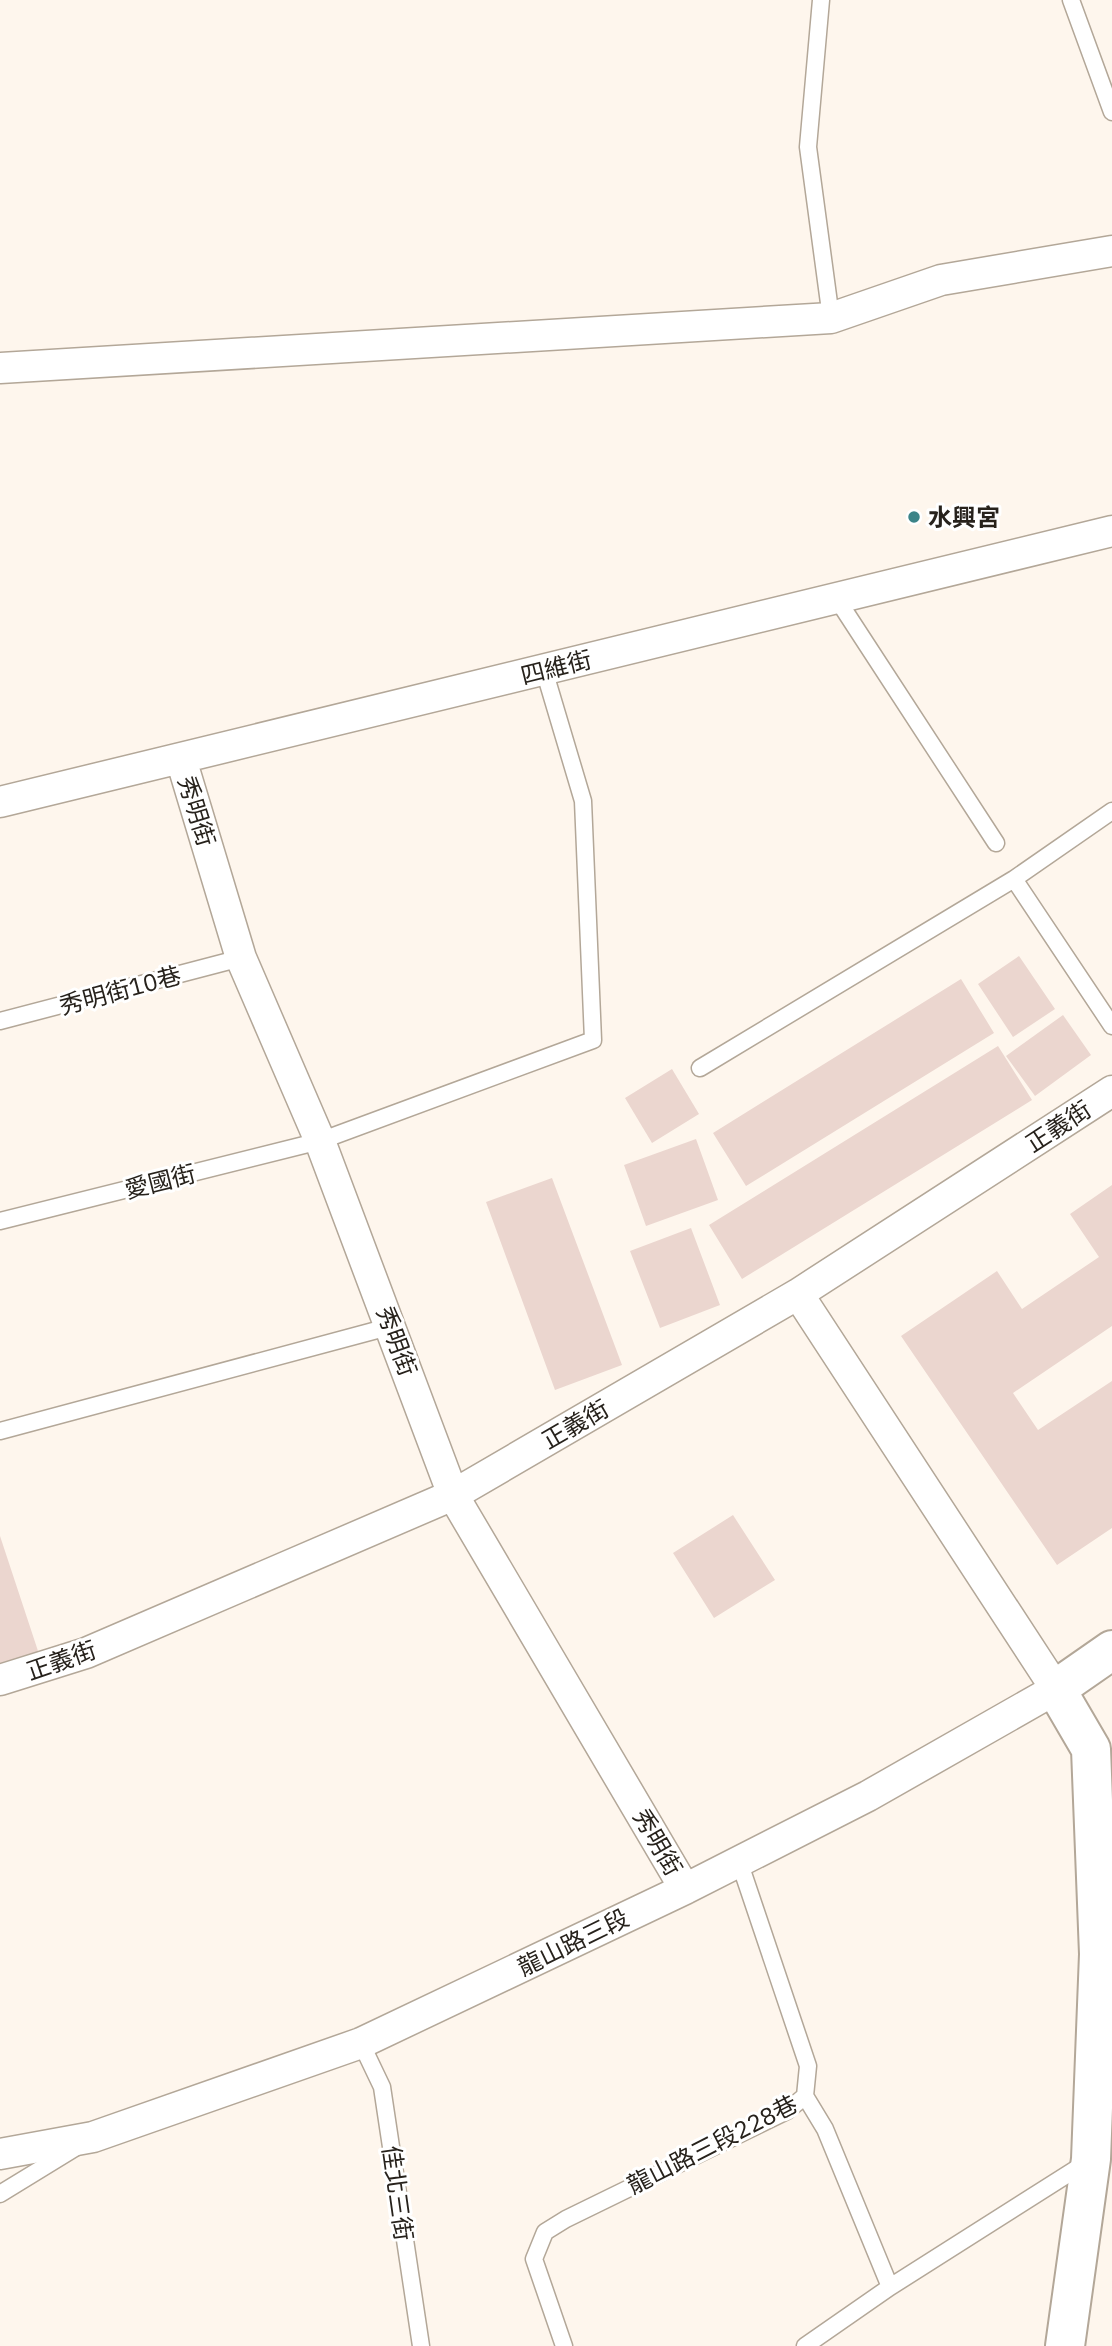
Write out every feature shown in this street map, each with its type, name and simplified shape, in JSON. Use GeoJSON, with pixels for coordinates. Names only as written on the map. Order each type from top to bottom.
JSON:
{"type":"FeatureCollection","features":[{"type":"Feature","properties":{"kind":"street"},"geometry":{"type":"LineString","coordinates":[[0,368],[831,318],[941,280],[1112,251]]}},
{"type":"Feature","properties":{"kind":"street","name":"四維街"},"geometry":{"type":"LineString","coordinates":[[0,802],[1112,531]]}},
{"type":"Feature","properties":{"kind":"street","name":"秀明街"},"geometry":{"type":"LineString","coordinates":[[181,759],[241,958],[320,1141],[392,1326],[453,1495],[685,1889]]}},
{"type":"Feature","properties":{"kind":"street","name":"正義街"},"geometry":{"type":"LineString","coordinates":[[0,1680],[86,1653],[453,1495],[798,1294],[1112,1091]]}},
{"type":"Feature","properties":{"kind":"street"},"geometry":{"type":"LineString","coordinates":[[798,1294],[1056,1689],[1102,1764],[1099,1954],[1091,2159],[1065,2346]]}},
{"type":"Feature","properties":{"kind":"street","name":"龍山路三段"},"geometry":{"type":"LineString","coordinates":[[0,2154],[93,2137],[361,2043],[685,1889],[868,1796],[1056,1689],[1112,1650]]}},
{"type":"Feature","properties":{"kind":"lane"},"geometry":{"type":"LineString","coordinates":[[821,0],[808,147],[831,318]]}},
{"type":"Feature","properties":{"kind":"lane"},"geometry":{"type":"LineString","coordinates":[[1071,0],[1112,111]]}},
{"type":"Feature","properties":{"kind":"lane"},"geometry":{"type":"LineString","coordinates":[[837,599],[996,843]]}},
{"type":"Feature","properties":{"kind":"lane","name":"愛國街"},"geometry":{"type":"LineString","coordinates":[[0,1221],[320,1141],[593,1040],[583,801],[544,670]]}},
{"type":"Feature","properties":{"kind":"lane"},"geometry":{"type":"LineString","coordinates":[[700,1068],[1014,879],[1112,811]]}},
{"type":"Feature","properties":{"kind":"lane"},"geometry":{"type":"LineString","coordinates":[[1014,879],[1112,1027]]}},
{"type":"Feature","properties":{"kind":"lane","name":"秀明街10巷"},"geometry":{"type":"LineString","coordinates":[[0,1021],[241,958]]}},
{"type":"Feature","properties":{"kind":"lane"},"geometry":{"type":"LineString","coordinates":[[0,1431],[392,1326]]}},
{"type":"Feature","properties":{"kind":"lane","name":"龍山路三段228巷"},"geometry":{"type":"LineString","coordinates":[[564,2346],[534,2259],[545,2232],[566,2219],[787,2111],[805,2096],[808,2066],[739,1861]]}},
{"type":"Feature","properties":{"kind":"lane","name":"佳北三街"},"geometry":{"type":"LineString","coordinates":[[361,2043],[382,2087],[421,2346]]}},
{"type":"Feature","properties":{"kind":"lane"},"geometry":{"type":"LineString","coordinates":[[805,2096],[825,2129],[890,2287]]}},
{"type":"Feature","properties":{"kind":"lane"},"geometry":{"type":"LineString","coordinates":[[0,2194],[93,2137]]}},
{"type":"Feature","properties":{"kind":"lane"},"geometry":{"type":"LineString","coordinates":[[804,2346],[890,2287],[1091,2159]]}},
{"type":"Feature","properties":{"kind":"building"},"geometry":{"type":"Polygon","coordinates":[[[1019,956],[1055,1009],[1013,1037],[978,984],[1019,956]]]}},
{"type":"Feature","properties":{"kind":"building"},"geometry":{"type":"Polygon","coordinates":[[[961,979],[994,1033],[746,1186],[713,1133],[961,979]]]}},
{"type":"Feature","properties":{"kind":"building"},"geometry":{"type":"Polygon","coordinates":[[[1063,1015],[1091,1055],[1035,1096],[1006,1056],[1063,1015]]]}},
{"type":"Feature","properties":{"kind":"building"},"geometry":{"type":"Polygon","coordinates":[[[998,1046],[1032,1100],[742,1279],[709,1225],[998,1046]]]}},
{"type":"Feature","properties":{"kind":"building"},"geometry":{"type":"Polygon","coordinates":[[[672,1069],[699,1114],[652,1143],[625,1098],[672,1069]]]}},
{"type":"Feature","properties":{"kind":"building"},"geometry":{"type":"Polygon","coordinates":[[[696,1139],[718,1200],[646,1226],[624,1165],[696,1139]]]}},
{"type":"Feature","properties":{"kind":"building"},"geometry":{"type":"Polygon","coordinates":[[[552,1178],[622,1365],[555,1390],[486,1202],[552,1178]]]}},
{"type":"Feature","properties":{"kind":"building"},"geometry":{"type":"Polygon","coordinates":[[[1112,1185],[1112,1326],[1013,1393],[1038,1430],[1112,1381],[1112,1528],[1057,1565],[901,1336],[997,1271],[1022,1309],[1099,1257],[1070,1214],[1112,1185]]]}},
{"type":"Feature","properties":{"kind":"building"},"geometry":{"type":"Polygon","coordinates":[[[691,1228],[720,1305],[660,1328],[630,1251],[691,1228]]]}},
{"type":"Feature","properties":{"kind":"building"},"geometry":{"type":"Polygon","coordinates":[[[733,1515],[775,1580],[714,1618],[673,1553],[733,1515]]]}},
{"type":"Feature","properties":{"kind":"building"},"geometry":{"type":"Polygon","coordinates":[[[0,1536],[39,1654],[0,1666],[0,1536]]]}},
{"type":"Feature","properties":{"kind":"place","name":"水興宮"},"geometry":{"type":"Point","coordinates":[914,517]}}]}
